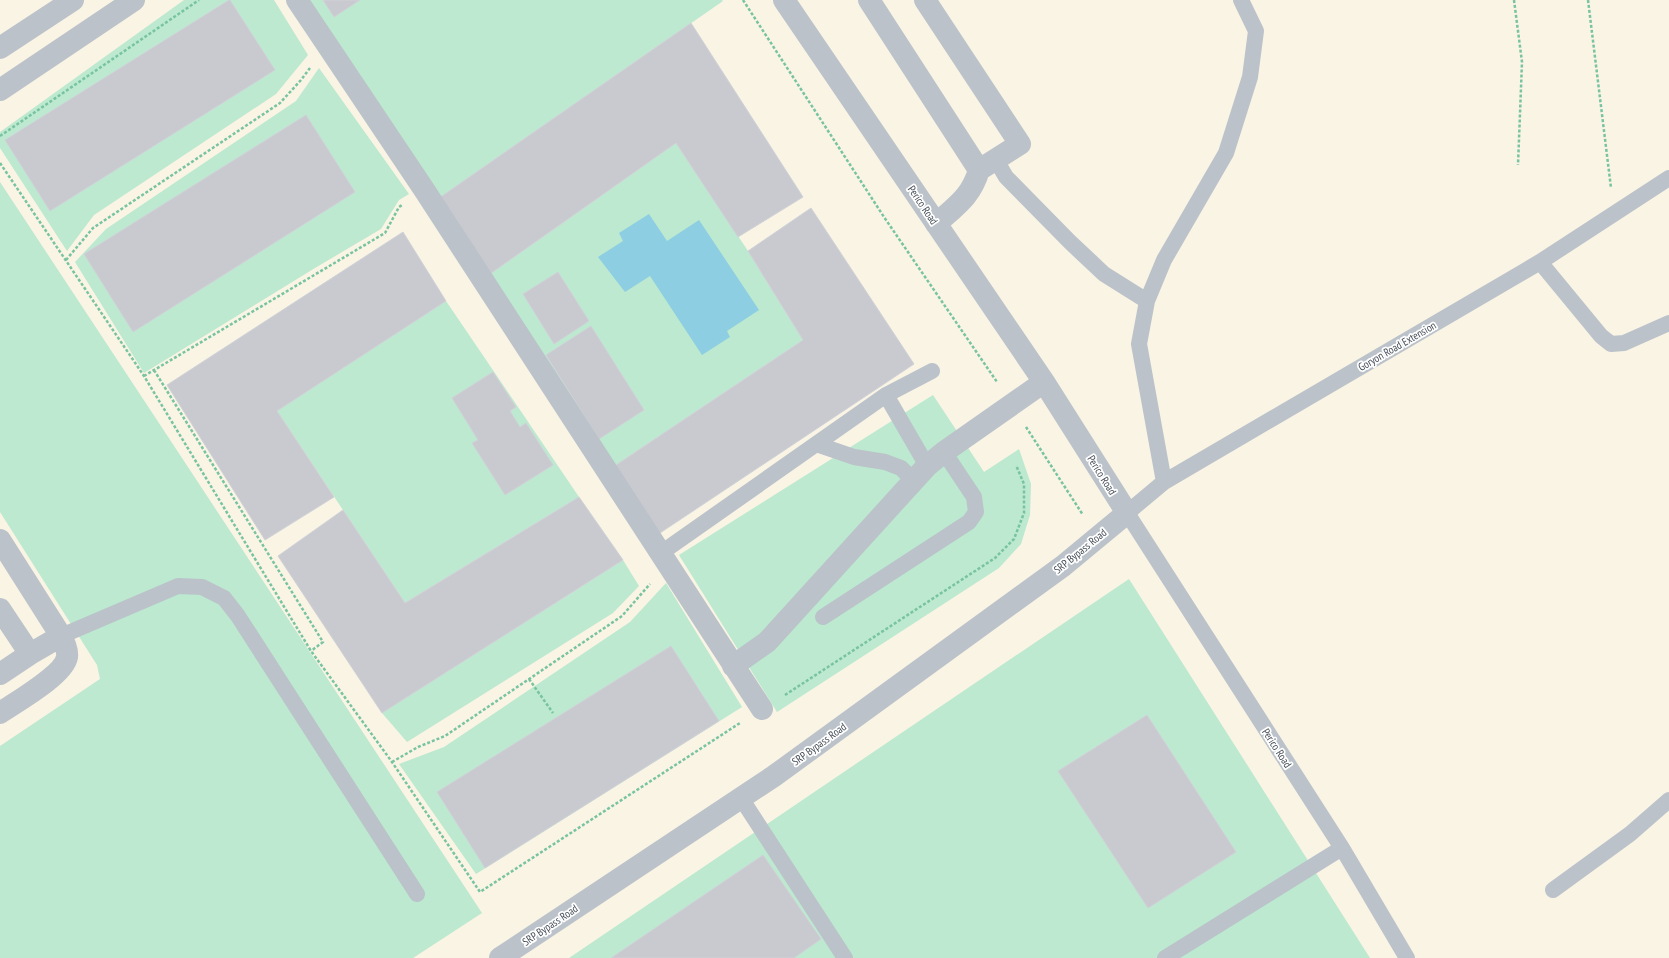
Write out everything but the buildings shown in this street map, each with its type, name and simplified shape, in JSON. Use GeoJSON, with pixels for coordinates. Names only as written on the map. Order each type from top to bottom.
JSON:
{"type":"FeatureCollection","features":[{"type":"Feature","properties":{"kind":"street"},"geometry":{"type":"LineString","coordinates":[[0,48],[73,0]]}},
{"type":"Feature","properties":{"kind":"street"},"geometry":{"type":"LineString","coordinates":[[0,90],[134,0]]}},
{"type":"Feature","properties":{"kind":"street"},"geometry":{"type":"LineString","coordinates":[[297,0],[425,191],[762,709]]}},
{"type":"Feature","properties":{"kind":"street","name":"Perico Road"},"geometry":{"type":"LineString","coordinates":[[784,0],[1044,382],[1127,513]]}},
{"type":"Feature","properties":{"kind":"street"},"geometry":{"type":"LineString","coordinates":[[869,0],[987,165]]}},
{"type":"Feature","properties":{"kind":"street"},"geometry":{"type":"LineString","coordinates":[[925,0],[1020,144],[987,165],[967,196],[936,224]]}},
{"type":"Feature","properties":{"kind":"street"},"geometry":{"type":"LineString","coordinates":[[734,666],[766,642],[920,474],[944,452],[1044,382]]}},
{"type":"Feature","properties":{"kind":"street","name":"SRP Bypass Road"},"geometry":{"type":"LineString","coordinates":[[500,958],[780,772],[1063,566],[1127,513]]}},
{"type":"Feature","properties":{"kind":"street"},"geometry":{"type":"LineString","coordinates":[[0,540],[61,636],[66,647],[67,658],[63,666],[54,676],[0,713]]}},
{"type":"Feature","properties":{"kind":"street"},"geometry":{"type":"LineString","coordinates":[[0,608],[30,654]]}},
{"type":"Feature","properties":{"kind":"street"},"geometry":{"type":"LineString","coordinates":[[0,674],[61,636]]}},
{"type":"Feature","properties":{"kind":"lane"},"geometry":{"type":"LineString","coordinates":[[1164,482],[1139,344],[1147,301],[1164,260],[1226,153],[1250,77],[1256,31],[1241,0]]}},
{"type":"Feature","properties":{"kind":"lane"},"geometry":{"type":"LineString","coordinates":[[987,165],[1006,177],[1104,274],[1147,301]]}},
{"type":"Feature","properties":{"kind":"lane","name":"Goryon Road Extension"},"geometry":{"type":"LineString","coordinates":[[1127,513],[1164,482],[1540,262],[1669,178]]}},
{"type":"Feature","properties":{"kind":"lane"},"geometry":{"type":"LineString","coordinates":[[1540,262],[1601,336],[1611,344],[1624,343],[1669,323]]}},
{"type":"Feature","properties":{"kind":"lane"},"geometry":{"type":"LineString","coordinates":[[665,559],[816,444],[886,395],[932,371]]}},
{"type":"Feature","properties":{"kind":"lane"},"geometry":{"type":"LineString","coordinates":[[886,395],[920,474]]}},
{"type":"Feature","properties":{"kind":"lane"},"geometry":{"type":"LineString","coordinates":[[816,444],[854,457],[884,462],[920,474]]}},
{"type":"Feature","properties":{"kind":"lane"},"geometry":{"type":"LineString","coordinates":[[823,617],[970,522],[976,512],[974,497],[944,452]]}},
{"type":"Feature","properties":{"kind":"lane","name":"Perico Road"},"geometry":{"type":"LineString","coordinates":[[1127,513],[1342,848],[1407,958]]}},
{"type":"Feature","properties":{"kind":"lane"},"geometry":{"type":"LineString","coordinates":[[61,636],[178,586],[202,587],[224,598],[238,616],[417,894]]}},
{"type":"Feature","properties":{"kind":"lane"},"geometry":{"type":"LineString","coordinates":[[741,798],[845,958]]}},
{"type":"Feature","properties":{"kind":"lane"},"geometry":{"type":"LineString","coordinates":[[1553,890],[1630,834],[1669,800]]}},
{"type":"Feature","properties":{"kind":"lane"},"geometry":{"type":"LineString","coordinates":[[1166,958],[1342,848]]}},
{"type":"Feature","properties":{"kind":"path"},"geometry":{"type":"LineString","coordinates":[[0,136],[199,0]]}},
{"type":"Feature","properties":{"kind":"path"},"geometry":{"type":"LineString","coordinates":[[743,0],[884,217],[1012,404],[1098,537]]}},
{"type":"Feature","properties":{"kind":"path"},"geometry":{"type":"LineString","coordinates":[[1514,0],[1522,62],[1518,165]]}},
{"type":"Feature","properties":{"kind":"path"},"geometry":{"type":"LineString","coordinates":[[1588,0],[1614,213]]}},
{"type":"Feature","properties":{"kind":"path"},"geometry":{"type":"LineString","coordinates":[[66,260],[93,228],[280,102],[301,80],[326,45]]}},
{"type":"Feature","properties":{"kind":"path"},"geometry":{"type":"LineString","coordinates":[[0,163],[144,376],[311,651],[392,762],[480,892],[995,558],[1014,539],[1024,513],[1024,484],[1016,465]]}},
{"type":"Feature","properties":{"kind":"path"},"geometry":{"type":"LineString","coordinates":[[144,376],[385,233],[398,207],[425,191]]}},
{"type":"Feature","properties":{"kind":"path"},"geometry":{"type":"LineString","coordinates":[[154,370],[323,642],[311,651]]}},
{"type":"Feature","properties":{"kind":"path"},"geometry":{"type":"LineString","coordinates":[[392,762],[418,747],[444,736],[622,616],[665,559]]}},
{"type":"Feature","properties":{"kind":"path"},"geometry":{"type":"LineString","coordinates":[[529,679],[553,713]]}},
{"type":"Feature","properties":{"kind":"shaded area"},"geometry":{"type":"Polygon","coordinates":[[[0,0],[1669,0],[1669,958],[0,958],[0,0]]]}},
{"type":"Feature","properties":{"kind":"green space"},"geometry":{"type":"Polygon","coordinates":[[[184,0],[274,0],[308,55],[276,94],[94,215],[67,251],[0,148],[0,132],[184,0]]]}},
{"type":"Feature","properties":{"kind":"green space"},"geometry":{"type":"Polygon","coordinates":[[[309,0],[722,0],[723,1],[439,198],[309,0]]]}},
{"type":"Feature","properties":{"kind":"green space"},"geometry":{"type":"Polygon","coordinates":[[[319,68],[409,194],[399,200],[381,229],[144,373],[75,262],[106,229],[296,101],[319,68]]]}},
{"type":"Feature","properties":{"kind":"green space"},"geometry":{"type":"Polygon","coordinates":[[[676,143],[748,251],[803,340],[613,467],[490,274],[676,143]]]}},
{"type":"Feature","properties":{"kind":"green space"},"geometry":{"type":"Polygon","coordinates":[[[0,182],[482,913],[413,958],[0,958],[0,746],[100,679],[97,665],[0,512],[0,182]]]}},
{"type":"Feature","properties":{"kind":"green space"},"geometry":{"type":"Polygon","coordinates":[[[446,301],[579,497],[405,603],[277,411],[446,301]]]}},
{"type":"Feature","properties":{"kind":"green space"},"geometry":{"type":"Polygon","coordinates":[[[933,395],[984,472],[1019,449],[1031,484],[1030,515],[1021,544],[999,568],[777,712],[679,555],[933,395]]]}},
{"type":"Feature","properties":{"kind":"green space"},"geometry":{"type":"Polygon","coordinates":[[[623,560],[639,586],[613,613],[407,742],[382,713],[623,560]]]}},
{"type":"Feature","properties":{"kind":"green space"},"geometry":{"type":"Polygon","coordinates":[[[1129,579],[1370,958],[569,958],[1129,579]]]}},
{"type":"Feature","properties":{"kind":"green space"},"geometry":{"type":"Polygon","coordinates":[[[666,583],[742,707],[476,874],[399,764],[444,747],[630,622],[666,583]]]}},
{"type":"Feature","properties":{"kind":"water"},"geometry":{"type":"Polygon","coordinates":[[[649,214],[667,241],[699,220],[759,310],[727,331],[730,337],[702,355],[650,276],[625,292],[598,257],[623,241],[619,233],[649,214]]]}}]}
